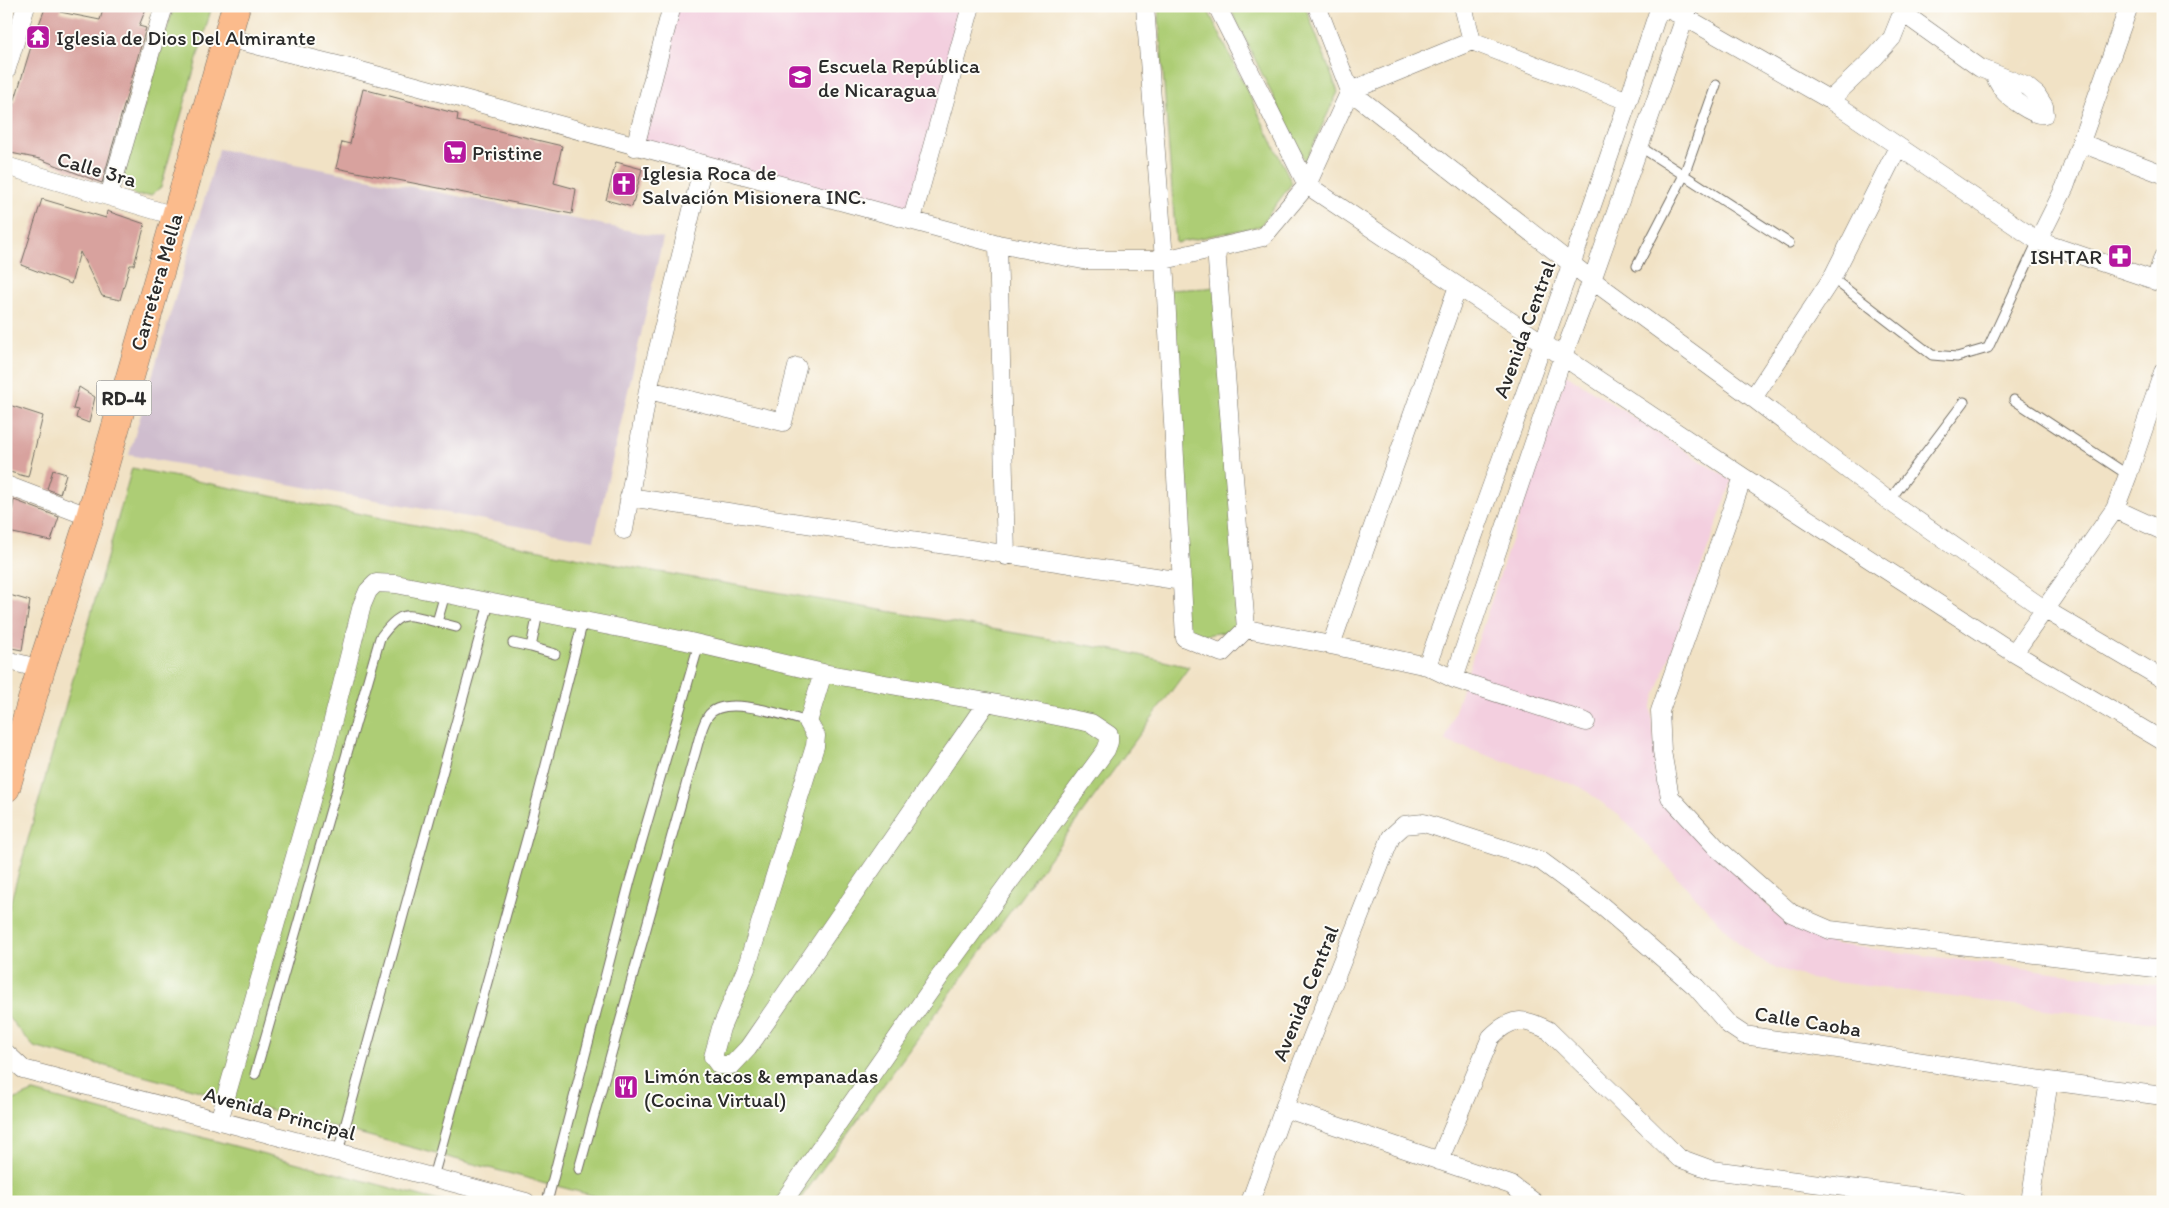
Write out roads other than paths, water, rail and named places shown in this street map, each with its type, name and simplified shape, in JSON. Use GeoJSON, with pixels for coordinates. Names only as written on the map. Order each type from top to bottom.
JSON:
{"type":"FeatureCollection","features":[{"type":"Feature","properties":{"kind":"main road","name":"Carretera Mella"},"geometry":{"type":"LineString","coordinates":[[7,781],[90,517],[236,6]]}},
{"type":"Feature","properties":{"kind":"street"},"geometry":{"type":"LineString","coordinates":[[6,72],[26,6]]}},
{"type":"Feature","properties":{"kind":"street"},"geometry":{"type":"LineString","coordinates":[[109,196],[164,6]]}},
{"type":"Feature","properties":{"kind":"street"},"geometry":{"type":"LineString","coordinates":[[635,147],[672,6]]}},
{"type":"Feature","properties":{"kind":"street"},"geometry":{"type":"LineString","coordinates":[[912,219],[971,6]]}},
{"type":"Feature","properties":{"kind":"street"},"geometry":{"type":"LineString","coordinates":[[1145,6],[1164,260],[1185,638],[1222,653],[1246,629],[1216,248]]}},
{"type":"Feature","properties":{"kind":"street"},"geometry":{"type":"LineString","coordinates":[[1217,6],[1307,185],[1743,477],[2014,653],[2163,741]]}},
{"type":"Feature","properties":{"kind":"street"},"geometry":{"type":"LineString","coordinates":[[1317,6],[1350,91],[1592,280],[1754,398],[1889,501],[2044,609],[2163,679]]}},
{"type":"Feature","properties":{"kind":"street"},"geometry":{"type":"LineString","coordinates":[[1463,6],[1472,41]]}},
{"type":"Feature","properties":{"kind":"street"},"geometry":{"type":"LineString","coordinates":[[1660,6],[1687,11],[1830,100],[2038,240],[2159,282],[2163,257]]}},
{"type":"Feature","properties":{"kind":"street","name":"Avenida Central"},"geometry":{"type":"LineString","coordinates":[[1427,666],[1542,342],[1572,264],[1660,6]]}},
{"type":"Feature","properties":{"kind":"street"},"geometry":{"type":"LineString","coordinates":[[2038,240],[2065,187],[2129,6]]}},
{"type":"Feature","properties":{"kind":"street"},"geometry":{"type":"LineString","coordinates":[[1830,100],[1892,38],[1904,10],[1980,68],[1994,74]]}},
{"type":"Feature","properties":{"kind":"street"},"geometry":{"type":"LineString","coordinates":[[1454,679],[1563,356],[1592,280],[1687,11]]}},
{"type":"Feature","properties":{"kind":"street"},"geometry":{"type":"LineString","coordinates":[[227,38],[350,68],[635,147],[912,219],[998,244],[1083,260],[1164,260],[1263,237],[1307,185],[1350,91],[1472,41],[1628,101]]}},
{"type":"Feature","properties":{"kind":"street"},"geometry":{"type":"LineString","coordinates":[[2081,143],[2163,174]]}},
{"type":"Feature","properties":{"kind":"street"},"geometry":{"type":"LineString","coordinates":[[1754,398],[1832,278],[1898,147]]}},
{"type":"Feature","properties":{"kind":"street"},"geometry":{"type":"LineString","coordinates":[[624,530],[648,390],[702,164]]}},
{"type":"Feature","properties":{"kind":"street","name":"Calle 3ra"},"geometry":{"type":"LineString","coordinates":[[6,166],[175,216]]}},
{"type":"Feature","properties":{"kind":"street"},"geometry":{"type":"LineString","coordinates":[[998,244],[1006,556]]}},
{"type":"Feature","properties":{"kind":"street"},"geometry":{"type":"LineString","coordinates":[[1331,644],[1458,286]]}},
{"type":"Feature","properties":{"kind":"street"},"geometry":{"type":"LineString","coordinates":[[648,390],[783,422],[797,367]]}},
{"type":"Feature","properties":{"kind":"street"},"geometry":{"type":"LineString","coordinates":[[2014,653],[2115,509],[2128,475],[2156,417],[2163,372]]}},
{"type":"Feature","properties":{"kind":"street"},"geometry":{"type":"LineString","coordinates":[[1743,477],[1660,710],[1662,751],[1670,797],[1717,848],[1791,913],[1830,930],[2163,969]]}},
{"type":"Feature","properties":{"kind":"street"},"geometry":{"type":"LineString","coordinates":[[6,485],[90,517]]}},
{"type":"Feature","properties":{"kind":"street"},"geometry":{"type":"LineString","coordinates":[[629,497],[1006,556],[1182,581]]}},
{"type":"Feature","properties":{"kind":"street"},"geometry":{"type":"LineString","coordinates":[[2115,509],[2163,531]]}},
{"type":"Feature","properties":{"kind":"street"},"geometry":{"type":"LineString","coordinates":[[219,1121],[325,752],[362,605],[368,591],[376,583],[382,582],[489,602],[699,644],[823,673],[987,702],[1091,723],[1109,735],[1110,742],[1106,750],[941,975],[783,1202]]}},
{"type":"Feature","properties":{"kind":"street"},"geometry":{"type":"LineString","coordinates":[[1246,629],[1331,644],[1427,666],[1454,679],[1586,722]]}},
{"type":"Feature","properties":{"kind":"street"},"geometry":{"type":"LineString","coordinates":[[6,660],[41,669]]}},
{"type":"Feature","properties":{"kind":"street"},"geometry":{"type":"LineString","coordinates":[[823,673],[808,722],[814,729],[816,736],[815,746],[746,968],[721,1028],[713,1057],[719,1065],[732,1065],[748,1048],[987,702]]}},
{"type":"Feature","properties":{"kind":"street","name":"Avenida Central"},"geometry":{"type":"LineString","coordinates":[[1250,1202],[1284,1108],[1391,837],[1404,825],[1424,823]]}},
{"type":"Feature","properties":{"kind":"street","name":"Calle Caoba"},"geometry":{"type":"LineString","coordinates":[[1424,823],[1541,861],[1617,919],[1696,987],[1729,1025],[1744,1035],[2049,1081],[2163,1096]]}},
{"type":"Feature","properties":{"kind":"street"},"geometry":{"type":"LineString","coordinates":[[1440,1161],[1491,1037],[1503,1025],[1528,1020],[1548,1030],[1679,1158],[1692,1164],[1712,1170],[1959,1202]]}},
{"type":"Feature","properties":{"kind":"street"},"geometry":{"type":"LineString","coordinates":[[6,1052],[14,1071]]}},
{"type":"Feature","properties":{"kind":"street","name":"Avenida Principal"},"geometry":{"type":"LineString","coordinates":[[14,1071],[219,1121],[526,1202]]}},
{"type":"Feature","properties":{"kind":"street"},"geometry":{"type":"LineString","coordinates":[[2030,1202],[2049,1081]]}},
{"type":"Feature","properties":{"kind":"street"},"geometry":{"type":"LineString","coordinates":[[1284,1108],[1511,1185],[1534,1202]]}},
{"type":"Feature","properties":{"kind":"lane"},"geometry":{"type":"LineString","coordinates":[[1637,266],[1684,175],[1716,85]]}},
{"type":"Feature","properties":{"kind":"lane"},"geometry":{"type":"LineString","coordinates":[[1639,146],[1789,242]]}},
{"type":"Feature","properties":{"kind":"lane"},"geometry":{"type":"LineString","coordinates":[[1832,278],[1932,355],[1956,357],[1988,348],[2038,240]]}},
{"type":"Feature","properties":{"kind":"lane"},"geometry":{"type":"LineString","coordinates":[[2014,400],[2128,475]]}},
{"type":"Feature","properties":{"kind":"lane"},"geometry":{"type":"LineString","coordinates":[[1889,501],[1964,402]]}},
{"type":"Feature","properties":{"kind":"lane"},"geometry":{"type":"LineString","coordinates":[[437,622],[445,594]]}},
{"type":"Feature","properties":{"kind":"lane"},"geometry":{"type":"LineString","coordinates":[[338,1152],[489,602]]}},
{"type":"Feature","properties":{"kind":"lane"},"geometry":{"type":"LineString","coordinates":[[531,647],[538,612]]}},
{"type":"Feature","properties":{"kind":"lane"},"geometry":{"type":"LineString","coordinates":[[255,1074],[380,638],[389,626],[403,615],[456,626]]}},
{"type":"Feature","properties":{"kind":"lane"},"geometry":{"type":"LineString","coordinates":[[433,1177],[529,831],[583,621]]}},
{"type":"Feature","properties":{"kind":"lane"},"geometry":{"type":"LineString","coordinates":[[513,643],[555,654]]}},
{"type":"Feature","properties":{"kind":"lane"},"geometry":{"type":"LineString","coordinates":[[547,1202],[630,882],[699,644]]}},
{"type":"Feature","properties":{"kind":"lane"},"geometry":{"type":"LineString","coordinates":[[579,1169],[691,770],[708,716],[720,708],[736,705],[808,722]]}},
{"type":"Feature","properties":{"kind":"place","name":"Iglesia de Dios Del Almirante"},"geometry":{"type":"Point","coordinates":[38,37]}},
{"type":"Feature","properties":{"kind":"place","name":"Escuela República de Nicaragua"},"geometry":{"type":"Point","coordinates":[800,77]}},
{"type":"Feature","properties":{"kind":"place","name":"Pristine"},"geometry":{"type":"Point","coordinates":[455,152]}},
{"type":"Feature","properties":{"kind":"place","name":"Iglesia Roca de Salvación Misionera INC."},"geometry":{"type":"Point","coordinates":[624,184]}},
{"type":"Feature","properties":{"kind":"place","name":"ISHTAR"},"geometry":{"type":"Point","coordinates":[2120,256]}},
{"type":"Feature","properties":{"kind":"place","name":"Limón tacos & empanadas (Cocina Virtual)"},"geometry":{"type":"Point","coordinates":[626,1087]}}]}
